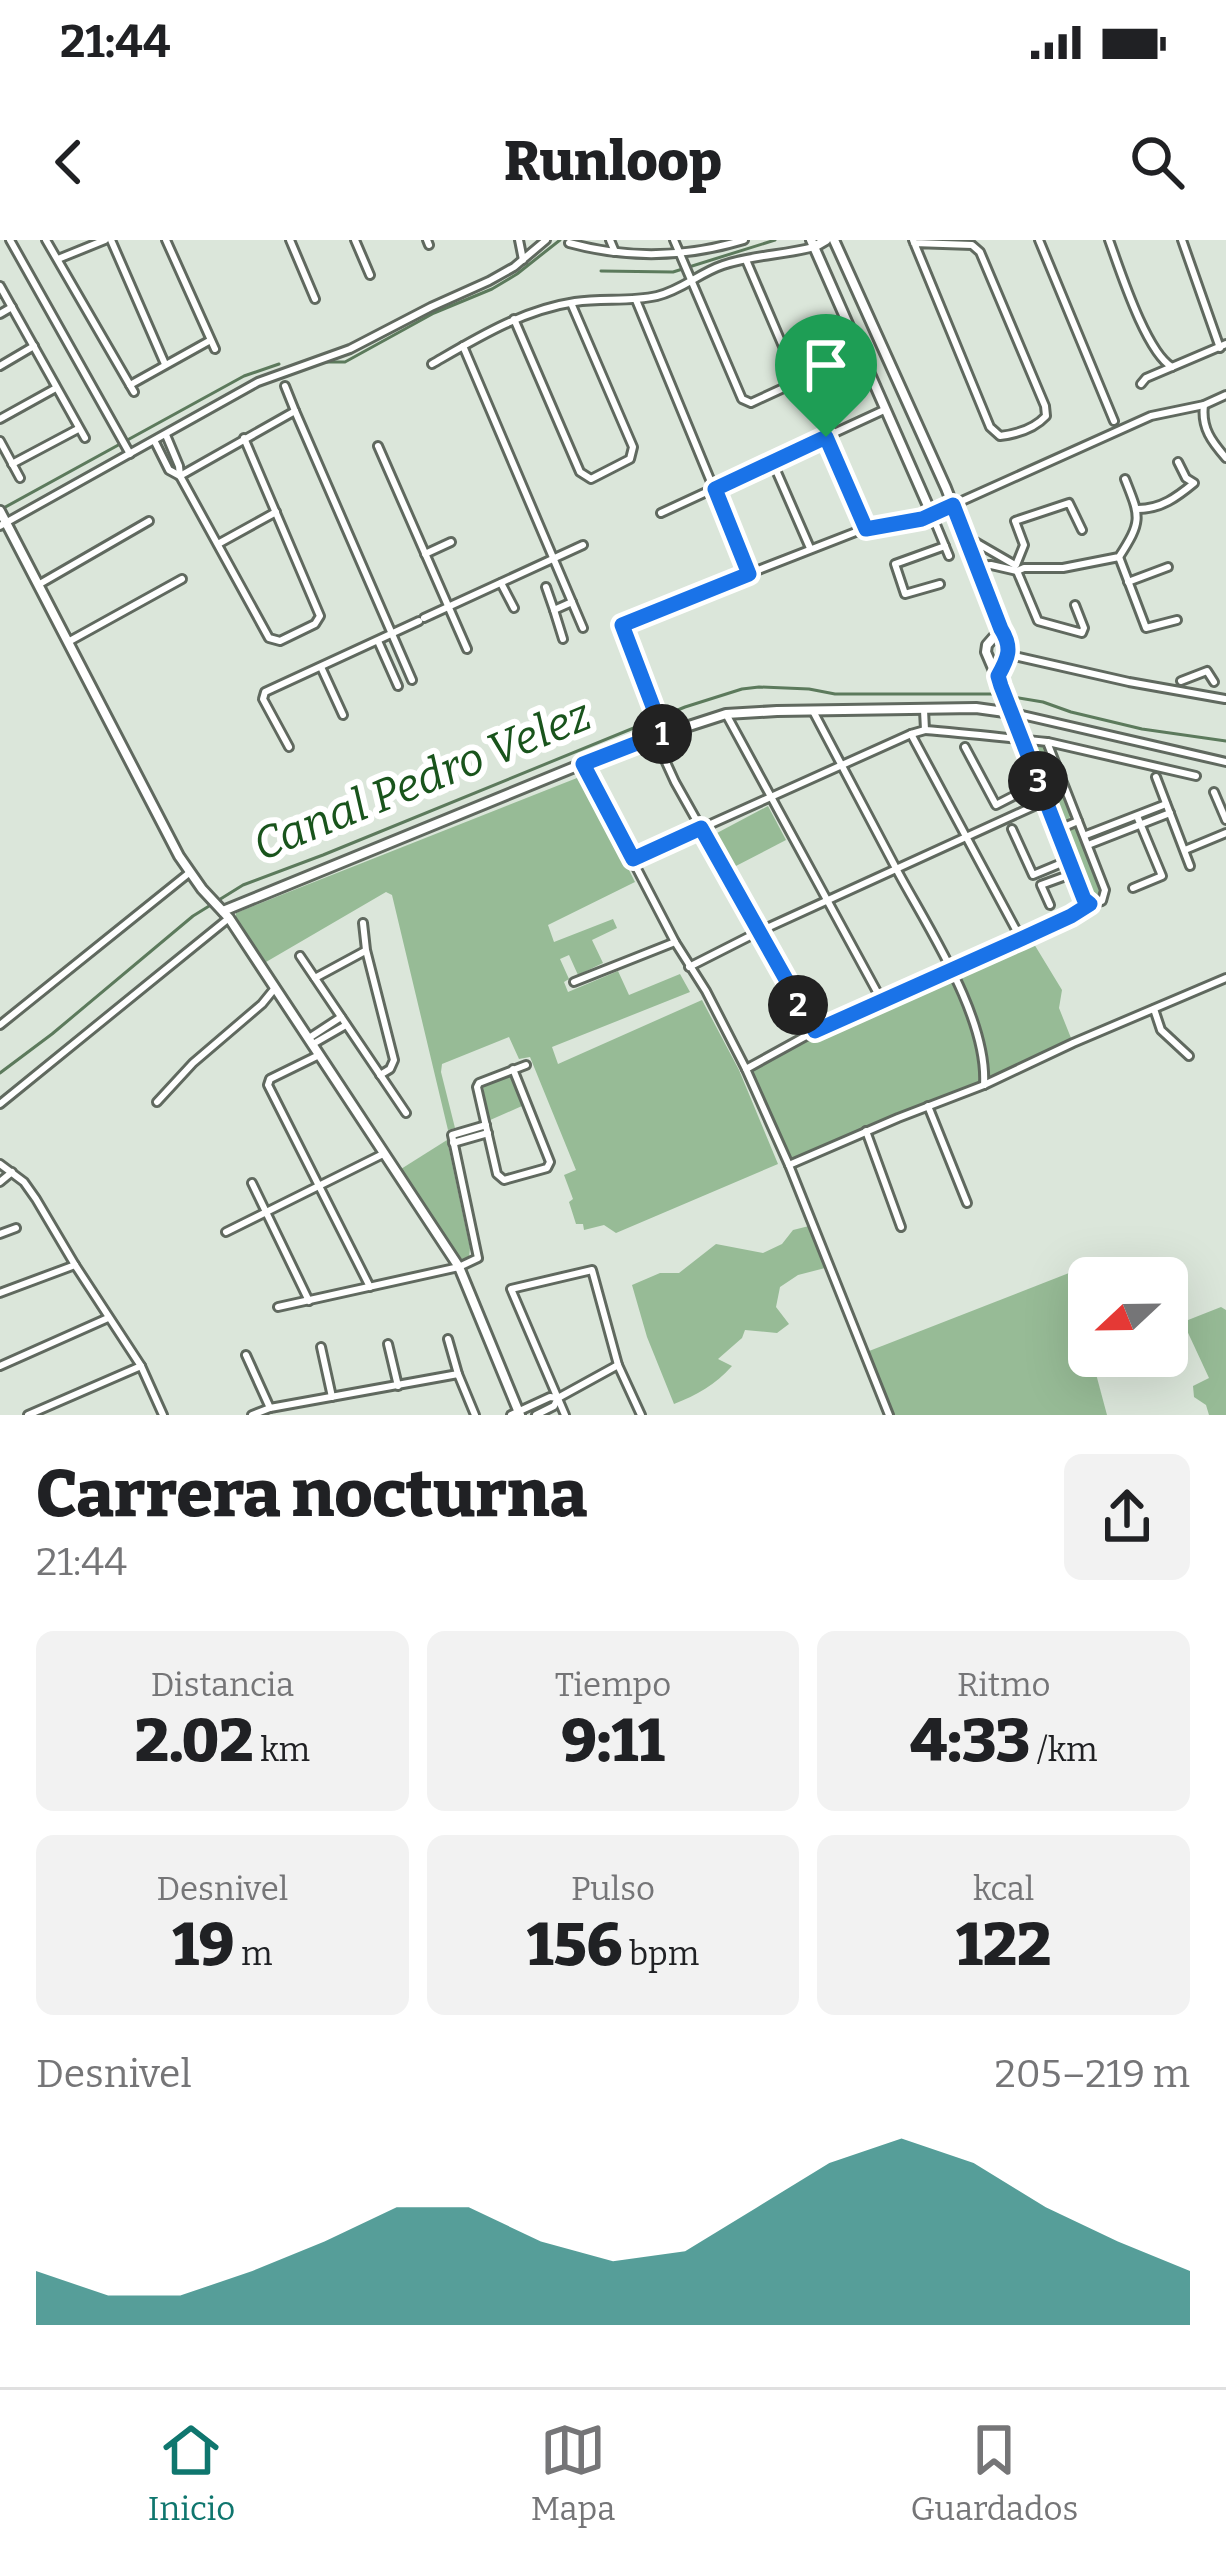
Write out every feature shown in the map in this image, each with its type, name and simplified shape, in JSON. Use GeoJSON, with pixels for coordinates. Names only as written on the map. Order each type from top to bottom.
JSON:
{"type":"FeatureCollection","features":[{"type":"Feature","properties":{"kind":"street"},"geometry":{"type":"LineString","coordinates":[[10,240],[126,447]]}},
{"type":"Feature","properties":{"kind":"street"},"geometry":{"type":"LineString","coordinates":[[46,240],[132,388],[209,341]]}},
{"type":"Feature","properties":{"kind":"street"},"geometry":{"type":"LineString","coordinates":[[57,259],[108,240],[165,364]]}},
{"type":"Feature","properties":{"kind":"street"},"geometry":{"type":"LineString","coordinates":[[166,240],[214,350]]}},
{"type":"Feature","properties":{"kind":"street"},"geometry":{"type":"LineString","coordinates":[[290,240],[315,299]]}},
{"type":"Feature","properties":{"kind":"street"},"geometry":{"type":"LineString","coordinates":[[355,240],[370,275]]}},
{"type":"Feature","properties":{"kind":"street"},"geometry":{"type":"LineString","coordinates":[[519,240],[523,260]]}},
{"type":"Feature","properties":{"kind":"street"},"geometry":{"type":"LineString","coordinates":[[544,240],[489,281],[350,349],[258,382],[154,441],[126,447],[2,519],[189,873],[275,988],[459,1267],[516,1414],[550,1397],[558,1398]]}},
{"type":"Feature","properties":{"kind":"street"},"geometry":{"type":"LineString","coordinates":[[610,240],[615,252]]}},
{"type":"Feature","properties":{"kind":"street"},"geometry":{"type":"LineString","coordinates":[[674,240],[742,399],[751,403],[790,385],[794,372],[745,259]]}},
{"type":"Feature","properties":{"kind":"street"},"geometry":{"type":"LineString","coordinates":[[432,364],[514,319],[571,302],[636,300],[678,290],[690,275],[830,240],[953,505],[1007,638],[1010,655],[999,681]]}},
{"type":"Feature","properties":{"kind":"street"},"geometry":{"type":"LineString","coordinates":[[1039,240],[1114,421]]}},
{"type":"Feature","properties":{"kind":"street"},"geometry":{"type":"LineString","coordinates":[[1109,240],[1139,318],[1161,360],[1172,367]]}},
{"type":"Feature","properties":{"kind":"street"},"geometry":{"type":"LineString","coordinates":[[1141,384],[1223,346],[1182,240]]}},
{"type":"Feature","properties":{"kind":"street"},"geometry":{"type":"LineString","coordinates":[[569,243],[658,256],[740,241]]}},
{"type":"Feature","properties":{"kind":"street"},"geometry":{"type":"LineString","coordinates":[[914,242],[972,245],[980,252],[1045,406],[1042,421],[1000,436],[990,427],[914,242]]}},
{"type":"Feature","properties":{"kind":"street"},"geometry":{"type":"LineString","coordinates":[[812,244],[950,556]]}},
{"type":"Feature","properties":{"kind":"street"},"geometry":{"type":"LineString","coordinates":[[0,286],[85,438]]}},
{"type":"Feature","properties":{"kind":"street"},"geometry":{"type":"LineString","coordinates":[[636,300],[749,574]]}},
{"type":"Feature","properties":{"kind":"street"},"geometry":{"type":"LineString","coordinates":[[514,319],[580,472],[591,478],[630,459],[633,447],[571,302]]}},
{"type":"Feature","properties":{"kind":"street"},"geometry":{"type":"LineString","coordinates":[[0,314],[12,307]]}},
{"type":"Feature","properties":{"kind":"street"},"geometry":{"type":"LineString","coordinates":[[0,366],[34,346]]}},
{"type":"Feature","properties":{"kind":"street"},"geometry":{"type":"LineString","coordinates":[[463,346],[583,628]]}},
{"type":"Feature","properties":{"kind":"street"},"geometry":{"type":"LineString","coordinates":[[285,386],[412,680]]}},
{"type":"Feature","properties":{"kind":"street"},"geometry":{"type":"LineString","coordinates":[[0,419],[56,388]]}},
{"type":"Feature","properties":{"kind":"street"},"geometry":{"type":"LineString","coordinates":[[815,1031],[701,828],[659,732],[622,625],[810,548],[866,529],[932,515],[1151,416],[1204,405],[1226,394]]}},
{"type":"Feature","properties":{"kind":"street"},"geometry":{"type":"LineString","coordinates":[[1204,405],[1208,436],[1226,458]]}},
{"type":"Feature","properties":{"kind":"street"},"geometry":{"type":"LineString","coordinates":[[661,513],[884,410]]}},
{"type":"Feature","properties":{"kind":"street"},"geometry":{"type":"LineString","coordinates":[[181,476],[296,411]]}},
{"type":"Feature","properties":{"kind":"street"},"geometry":{"type":"LineString","coordinates":[[12,464],[78,429]]}},
{"type":"Feature","properties":{"kind":"street"},"geometry":{"type":"LineString","coordinates":[[166,434],[181,476],[270,642],[280,641],[315,624],[320,616],[244,438]]}},
{"type":"Feature","properties":{"kind":"street"},"geometry":{"type":"LineString","coordinates":[[826,437],[866,529]]}},
{"type":"Feature","properties":{"kind":"street"},"geometry":{"type":"LineString","coordinates":[[0,440],[20,478]]}},
{"type":"Feature","properties":{"kind":"street"},"geometry":{"type":"LineString","coordinates":[[154,441],[169,470],[181,476]]}},
{"type":"Feature","properties":{"kind":"street"},"geometry":{"type":"LineString","coordinates":[[378,446],[467,649]]}},
{"type":"Feature","properties":{"kind":"street"},"geometry":{"type":"LineString","coordinates":[[772,461],[810,548]]}},
{"type":"Feature","properties":{"kind":"street"},"geometry":{"type":"LineString","coordinates":[[1138,508],[1167,502],[1194,483],[1178,462]]}},
{"type":"Feature","properties":{"kind":"street"},"geometry":{"type":"LineString","coordinates":[[1125,479],[1138,508],[1136,524],[1119,556],[1128,582],[1146,628],[1177,620]]}},
{"type":"Feature","properties":{"kind":"street"},"geometry":{"type":"LineString","coordinates":[[1075,605],[1082,633],[1038,621],[1019,568],[1024,545],[1015,521],[1069,503],[1082,530]]}},
{"type":"Feature","properties":{"kind":"street"},"geometry":{"type":"LineString","coordinates":[[218,544],[276,512]]}},
{"type":"Feature","properties":{"kind":"street"},"geometry":{"type":"LineString","coordinates":[[38,585],[149,521]]}},
{"type":"Feature","properties":{"kind":"street"},"geometry":{"type":"LineString","coordinates":[[965,536],[1019,568]]}},
{"type":"Feature","properties":{"kind":"street"},"geometry":{"type":"LineString","coordinates":[[425,554],[451,542]]}},
{"type":"Feature","properties":{"kind":"street"},"geometry":{"type":"LineString","coordinates":[[289,747],[263,695],[583,545]]}},
{"type":"Feature","properties":{"kind":"street"},"geometry":{"type":"LineString","coordinates":[[940,584],[905,594],[895,564],[945,546]]}},
{"type":"Feature","properties":{"kind":"street"},"geometry":{"type":"LineString","coordinates":[[976,566],[1063,568],[1119,556]]}},
{"type":"Feature","properties":{"kind":"street"},"geometry":{"type":"LineString","coordinates":[[1128,582],[1168,567]]}},
{"type":"Feature","properties":{"kind":"street"},"geometry":{"type":"LineString","coordinates":[[68,642],[182,579]]}},
{"type":"Feature","properties":{"kind":"street"},"geometry":{"type":"LineString","coordinates":[[501,583],[514,608]]}},
{"type":"Feature","properties":{"kind":"street"},"geometry":{"type":"LineString","coordinates":[[546,586],[563,639]]}},
{"type":"Feature","properties":{"kind":"street"},"geometry":{"type":"LineString","coordinates":[[554,610],[572,602]]}},
{"type":"Feature","properties":{"kind":"street"},"geometry":{"type":"LineString","coordinates":[[1001,629],[986,649],[988,658],[1084,899],[1090,904]]}},
{"type":"Feature","properties":{"kind":"street"},"geometry":{"type":"LineString","coordinates":[[377,641],[398,686]]}},
{"type":"Feature","properties":{"kind":"street"},"geometry":{"type":"LineString","coordinates":[[1010,655],[1225,699]]}},
{"type":"Feature","properties":{"kind":"street"},"geometry":{"type":"LineString","coordinates":[[321,668],[343,715]]}},
{"type":"Feature","properties":{"kind":"street"},"geometry":{"type":"LineString","coordinates":[[1180,681],[1207,671],[1214,682],[1212,696]]}},
{"type":"Feature","properties":{"kind":"street"},"geometry":{"type":"LineString","coordinates":[[0,1105],[222,912],[659,732],[726,714],[1009,708],[1226,762]]}},
{"type":"Feature","properties":{"kind":"street"},"geometry":{"type":"LineString","coordinates":[[925,710],[925,730]]}},
{"type":"Feature","properties":{"kind":"street"},"geometry":{"type":"LineString","coordinates":[[813,711],[951,970],[981,1051],[984,1085]]}},
{"type":"Feature","properties":{"kind":"street"},"geometry":{"type":"LineString","coordinates":[[726,714],[882,1001]]}},
{"type":"Feature","properties":{"kind":"street"},"geometry":{"type":"LineString","coordinates":[[633,859],[925,730],[1047,742],[1196,776]]}},
{"type":"Feature","properties":{"kind":"street"},"geometry":{"type":"LineString","coordinates":[[911,734],[1021,939]]}},
{"type":"Feature","properties":{"kind":"street"},"geometry":{"type":"LineString","coordinates":[[746,1069],[815,1031],[1102,901],[1106,894],[1047,742]]}},
{"type":"Feature","properties":{"kind":"street"},"geometry":{"type":"LineString","coordinates":[[965,747],[996,805],[1039,784]]}},
{"type":"Feature","properties":{"kind":"street"},"geometry":{"type":"LineString","coordinates":[[583,764],[746,1069],[889,1415]]}},
{"type":"Feature","properties":{"kind":"street"},"geometry":{"type":"LineString","coordinates":[[1156,777],[1190,866]]}},
{"type":"Feature","properties":{"kind":"street"},"geometry":{"type":"LineString","coordinates":[[1214,792],[1226,820]]}},
{"type":"Feature","properties":{"kind":"street"},"geometry":{"type":"LineString","coordinates":[[689,967],[1045,801]]}},
{"type":"Feature","properties":{"kind":"street"},"geometry":{"type":"LineString","coordinates":[[1088,845],[1166,804]]}},
{"type":"Feature","properties":{"kind":"street"},"geometry":{"type":"LineString","coordinates":[[1084,836],[1170,813]]}},
{"type":"Feature","properties":{"kind":"street"},"geometry":{"type":"LineString","coordinates":[[1133,888],[1162,876],[1139,820]]}},
{"type":"Feature","properties":{"kind":"street"},"geometry":{"type":"LineString","coordinates":[[1057,830],[1078,821]]}},
{"type":"Feature","properties":{"kind":"street"},"geometry":{"type":"LineString","coordinates":[[1012,829],[1033,875],[1069,860]]}},
{"type":"Feature","properties":{"kind":"street"},"geometry":{"type":"LineString","coordinates":[[1185,850],[1226,833]]}},
{"type":"Feature","properties":{"kind":"street"},"geometry":{"type":"LineString","coordinates":[[0,1025],[189,873]]}},
{"type":"Feature","properties":{"kind":"street"},"geometry":{"type":"LineString","coordinates":[[1050,905],[1041,885],[1074,873]]}},
{"type":"Feature","properties":{"kind":"street"},"geometry":{"type":"LineString","coordinates":[[363,923],[394,1060],[380,1075]]}},
{"type":"Feature","properties":{"kind":"street"},"geometry":{"type":"LineString","coordinates":[[574,982],[675,942]]}},
{"type":"Feature","properties":{"kind":"street"},"geometry":{"type":"LineString","coordinates":[[315,978],[366,950]]}},
{"type":"Feature","properties":{"kind":"street"},"geometry":{"type":"LineString","coordinates":[[300,956],[406,1113]]}},
{"type":"Feature","properties":{"kind":"street"},"geometry":{"type":"LineString","coordinates":[[788,1165],[1226,979]]}},
{"type":"Feature","properties":{"kind":"street"},"geometry":{"type":"LineString","coordinates":[[157,1102],[275,988]]}},
{"type":"Feature","properties":{"kind":"street"},"geometry":{"type":"LineString","coordinates":[[1154,1009],[1161,1030],[1189,1056]]}},
{"type":"Feature","properties":{"kind":"street"},"geometry":{"type":"LineString","coordinates":[[310,1041],[344,1021]]}},
{"type":"Feature","properties":{"kind":"street"},"geometry":{"type":"LineString","coordinates":[[319,1055],[271,1079],[268,1085],[370,1287]]}},
{"type":"Feature","properties":{"kind":"street"},"geometry":{"type":"LineString","coordinates":[[513,1070],[550,1166],[501,1178],[496,1174],[477,1084],[513,1070],[526,1065]]}},
{"type":"Feature","properties":{"kind":"street"},"geometry":{"type":"LineString","coordinates":[[928,1106],[967,1202]]}},
{"type":"Feature","properties":{"kind":"street"},"geometry":{"type":"LineString","coordinates":[[278,1307],[459,1267],[478,1258],[452,1138],[487,1129]]}},
{"type":"Feature","properties":{"kind":"street"},"geometry":{"type":"LineString","coordinates":[[866,1131],[901,1227]]}},
{"type":"Feature","properties":{"kind":"street"},"geometry":{"type":"LineString","coordinates":[[226,1232],[383,1154]]}},
{"type":"Feature","properties":{"kind":"street"},"geometry":{"type":"LineString","coordinates":[[0,1164],[24,1182],[141,1366],[163,1415]]}},
{"type":"Feature","properties":{"kind":"street"},"geometry":{"type":"LineString","coordinates":[[0,1183],[12,1172]]}},
{"type":"Feature","properties":{"kind":"street"},"geometry":{"type":"LineString","coordinates":[[252,1183],[309,1301]]}},
{"type":"Feature","properties":{"kind":"street"},"geometry":{"type":"LineString","coordinates":[[0,1234],[16,1228]]}},
{"type":"Feature","properties":{"kind":"street"},"geometry":{"type":"LineString","coordinates":[[0,1293],[75,1265]]}},
{"type":"Feature","properties":{"kind":"street"},"geometry":{"type":"LineString","coordinates":[[565,1415],[511,1288],[592,1270],[618,1365],[641,1415]]}},
{"type":"Feature","properties":{"kind":"street"},"geometry":{"type":"LineString","coordinates":[[0,1366],[109,1318]]}},
{"type":"Feature","properties":{"kind":"street"},"geometry":{"type":"LineString","coordinates":[[448,1339],[475,1415]]}},
{"type":"Feature","properties":{"kind":"street"},"geometry":{"type":"LineString","coordinates":[[388,1344],[398,1386]]}},
{"type":"Feature","properties":{"kind":"street"},"geometry":{"type":"LineString","coordinates":[[322,1347],[332,1397]]}},
{"type":"Feature","properties":{"kind":"street"},"geometry":{"type":"LineString","coordinates":[[246,1355],[270,1408]]}},
{"type":"Feature","properties":{"kind":"street"},"geometry":{"type":"LineString","coordinates":[[536,1415],[618,1365]]}},
{"type":"Feature","properties":{"kind":"street"},"geometry":{"type":"LineString","coordinates":[[28,1415],[141,1366]]}},
{"type":"Feature","properties":{"kind":"street"},"geometry":{"type":"LineString","coordinates":[[251,1415],[458,1374]]}},
{"type":"Feature","properties":{"kind":"green space"},"geometry":{"type":"Polygon","coordinates":[[[1042,744],[1071,812],[1065,822],[1056,818],[1030,753],[1042,744]]]}},
{"type":"Feature","properties":{"kind":"green space"},"geometry":{"type":"Polygon","coordinates":[[[582,776],[635,882],[548,925],[554,942],[613,919],[617,928],[592,940],[603,963],[578,975],[569,955],[560,959],[569,979],[564,982],[568,992],[618,971],[629,995],[680,974],[690,992],[552,1047],[558,1064],[702,1000],[739,1070],[778,1164],[616,1233],[604,1225],[584,1230],[583,1224],[576,1224],[564,1175],[576,1170],[530,1057],[519,1059],[509,1037],[442,1064],[455,1128],[448,1130],[392,895],[386,892],[266,962],[236,920],[236,913],[582,776]]]}},
{"type":"Feature","properties":{"kind":"green space"},"geometry":{"type":"Polygon","coordinates":[[[768,806],[786,840],[734,867],[717,833],[768,806]]]}},
{"type":"Feature","properties":{"kind":"green space"},"geometry":{"type":"Polygon","coordinates":[[[1076,827],[1102,892],[1094,900],[1087,897],[1064,835],[1076,827]]]}},
{"type":"Feature","properties":{"kind":"green space"},"geometry":{"type":"Polygon","coordinates":[[[1031,939],[1062,990],[1059,1008],[1073,1043],[790,1159],[752,1070],[1031,939]]]}},
{"type":"Feature","properties":{"kind":"green space"},"geometry":{"type":"Polygon","coordinates":[[[511,1075],[522,1106],[488,1121],[483,1086],[511,1075]]]}},
{"type":"Feature","properties":{"kind":"green space"},"geometry":{"type":"Polygon","coordinates":[[[447,1140],[470,1248],[464,1260],[455,1255],[401,1169],[447,1140]]]}},
{"type":"Feature","properties":{"kind":"green space"},"geometry":{"type":"Polygon","coordinates":[[[813,1225],[829,1267],[798,1275],[780,1287],[776,1307],[789,1324],[777,1333],[745,1330],[718,1359],[732,1366],[726,1373],[674,1404],[632,1285],[660,1273],[679,1273],[716,1244],[763,1253],[782,1244],[793,1230],[813,1225]]]}},
{"type":"Feature","properties":{"kind":"green space"},"geometry":{"type":"Polygon","coordinates":[[[1068,1273],[1068,1377],[1097,1377],[1107,1415],[889,1415],[864,1353],[1068,1273]]]}},
{"type":"Feature","properties":{"kind":"green space"},"geometry":{"type":"Polygon","coordinates":[[[1221,1307],[1226,1310],[1226,1415],[1209,1415],[1206,1405],[1194,1397],[1193,1386],[1209,1378],[1188,1333],[1188,1320],[1221,1307]]]}},
{"type":"Feature","properties":{"kind":"waterway"},"geometry":{"type":"LineString","coordinates":[[319,362],[345,362],[434,313],[492,289],[560,240]]}},
{"type":"Feature","properties":{"kind":"waterway"},"geometry":{"type":"LineString","coordinates":[[601,271],[673,272],[775,240]]}},
{"type":"Feature","properties":{"kind":"waterway"},"geometry":{"type":"LineString","coordinates":[[0,510],[244,376],[279,364]]}},
{"type":"Feature","properties":{"kind":"waterway","name":"Canal Pedro Velez"},"geometry":{"type":"LineString","coordinates":[[0,1073],[193,916],[243,885],[685,707],[742,689],[996,694],[1142,729],[1226,741]]}},
{"type":"Feature","properties":{"kind":"route"},"geometry":{"type":"LineString","coordinates":[[826,437],[866,529],[922,519],[953,505],[1007,638],[1010,655],[998,676],[1001,686],[1084,899],[1090,904],[815,1031],[701,828],[633,859],[583,764],[663,733],[622,625],[749,574],[715,489],[826,437]]}}]}
